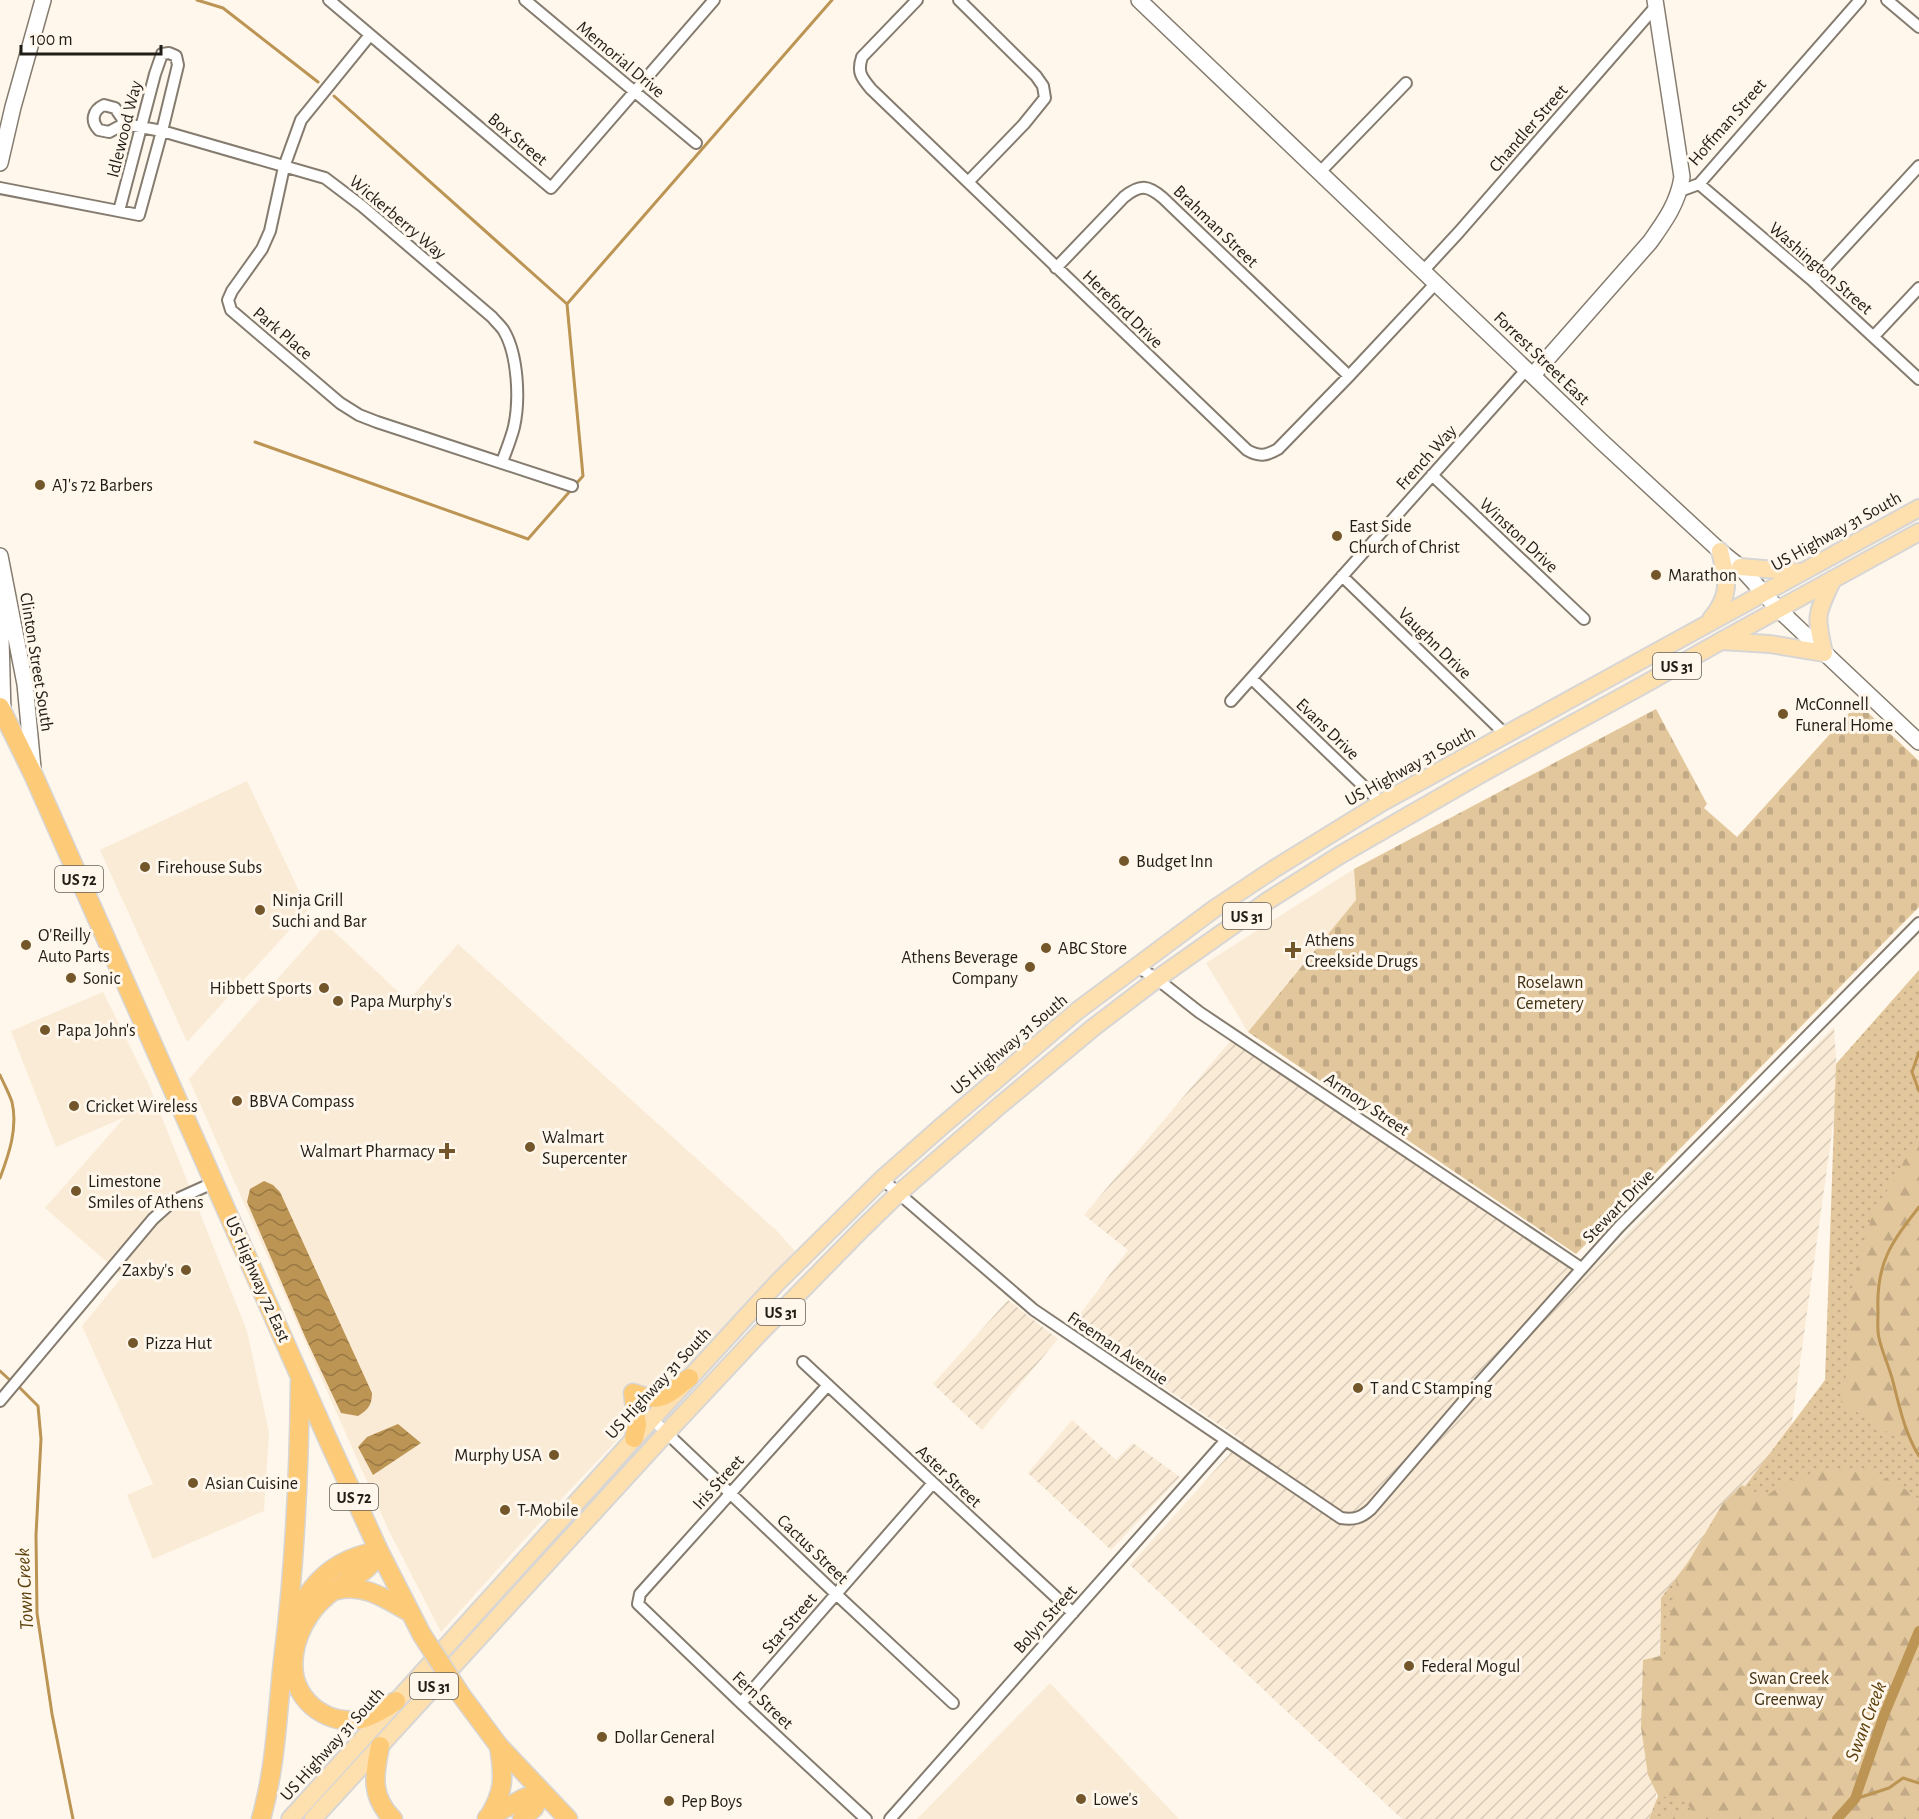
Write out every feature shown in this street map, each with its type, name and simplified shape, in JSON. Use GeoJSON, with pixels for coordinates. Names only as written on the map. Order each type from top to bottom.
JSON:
{"type":"FeatureCollection","features":[{"type":"Feature","properties":{"kind":"highway","name":"US Highway 72 East"},"geometry":{"type":"LineString","coordinates":[[2,711],[33,774],[379,1551],[422,1635],[461,1695],[499,1746],[568,1819]]}},
{"type":"Feature","properties":{"kind":"highway"},"geometry":{"type":"LineString","coordinates":[[261,1819],[272,1774],[286,1644],[299,1475],[300,1374]]}},
{"type":"Feature","properties":{"kind":"highway"},"geometry":{"type":"LineString","coordinates":[[634,1438],[637,1425],[633,1393],[655,1399],[662,1397],[689,1378]]}},
{"type":"Feature","properties":{"kind":"highway"},"geometry":{"type":"LineString","coordinates":[[286,1644],[300,1608],[317,1582],[342,1563],[379,1551]]}},
{"type":"Feature","properties":{"kind":"highway"},"geometry":{"type":"LineString","coordinates":[[379,1551],[368,1568],[329,1593],[308,1615],[294,1651],[293,1667],[300,1691],[316,1709],[332,1717],[357,1720],[375,1716],[396,1701]]}},
{"type":"Feature","properties":{"kind":"highway"},"geometry":{"type":"LineString","coordinates":[[329,1593],[351,1587],[367,1590],[411,1613]]}},
{"type":"Feature","properties":{"kind":"highway"},"geometry":{"type":"LineString","coordinates":[[380,1746],[374,1773],[375,1790],[382,1806],[393,1819]]}},
{"type":"Feature","properties":{"kind":"highway"},"geometry":{"type":"LineString","coordinates":[[487,1819],[498,1801],[502,1787],[503,1772],[499,1746]]}},
{"type":"Feature","properties":{"kind":"highway"},"geometry":{"type":"LineString","coordinates":[[487,1819],[524,1798],[542,1792]]}},
{"type":"Feature","properties":{"kind":"highway"},"geometry":{"type":"LineString","coordinates":[[522,1819],[534,1808],[542,1792]]}},
{"type":"Feature","properties":{"kind":"main road","name":"US Highway 31 South"},"geometry":{"type":"LineString","coordinates":[[290,1819],[651,1419],[777,1283],[882,1179],[1077,1011],[1214,909],[1381,803],[1919,508]]}},
{"type":"Feature","properties":{"kind":"main road","name":"US Highway 31 South"},"geometry":{"type":"LineString","coordinates":[[313,1819],[758,1335],[899,1193],[1065,1050],[1157,979],[1269,900],[1340,855],[1479,774],[1919,532]]}},
{"type":"Feature","properties":{"kind":"main road"},"geometry":{"type":"LineString","coordinates":[[1710,622],[1722,607],[1726,595],[1727,582],[1720,551]]}},
{"type":"Feature","properties":{"kind":"main road"},"geometry":{"type":"LineString","coordinates":[[1740,567],[1802,572]]}},
{"type":"Feature","properties":{"kind":"main road"},"geometry":{"type":"LineString","coordinates":[[1721,641],[1770,644],[1824,653],[1817,623],[1818,611],[1833,579]]}},
{"type":"Feature","properties":{"kind":"street"},"geometry":{"type":"LineString","coordinates":[[0,163],[43,0]]}},
{"type":"Feature","properties":{"kind":"street","name":"Box Street"},"geometry":{"type":"LineString","coordinates":[[329,0],[551,188],[714,0]]}},
{"type":"Feature","properties":{"kind":"street","name":"Memorial Drive"},"geometry":{"type":"LineString","coordinates":[[525,0],[696,143]]}},
{"type":"Feature","properties":{"kind":"street","name":"Hereford Drive"},"geometry":{"type":"LineString","coordinates":[[917,0],[862,57],[859,68],[863,79],[1056,268],[1247,450],[1256,455],[1268,455],[1278,449],[1436,283]]}},
{"type":"Feature","properties":{"kind":"street"},"geometry":{"type":"LineString","coordinates":[[959,0],[1036,76],[1043,86],[1045,98],[1024,124],[968,182]]}},
{"type":"Feature","properties":{"kind":"street","name":"Forrest Street East"},"geometry":{"type":"LineString","coordinates":[[1140,0],[1600,441],[1740,567],[1778,609],[1919,742]]}},
{"type":"Feature","properties":{"kind":"street","name":"Hoffman Street"},"geometry":{"type":"LineString","coordinates":[[1680,191],[1699,184],[1860,0]]}},
{"type":"Feature","properties":{"kind":"street"},"geometry":{"type":"LineString","coordinates":[[1887,0],[1919,27]]}},
{"type":"Feature","properties":{"kind":"street"},"geometry":{"type":"LineString","coordinates":[[1530,372],[1650,242],[1666,219],[1680,191],[1682,177],[1658,2]]}},
{"type":"Feature","properties":{"kind":"street","name":"Chandler Street"},"geometry":{"type":"LineString","coordinates":[[1423,271],[1658,2]]}},
{"type":"Feature","properties":{"kind":"street","name":"Park Place"},"geometry":{"type":"LineString","coordinates":[[370,34],[302,120],[284,166],[270,231],[262,249],[232,291],[228,300],[231,310],[340,403],[359,414],[388,426],[572,486]]}},
{"type":"Feature","properties":{"kind":"street","name":"Idlewood Way"},"geometry":{"type":"LineString","coordinates":[[169,53],[176,56],[178,65],[162,131],[139,214],[119,211],[155,74],[162,54],[169,53]]}},
{"type":"Feature","properties":{"kind":"street"},"geometry":{"type":"LineString","coordinates":[[1320,172],[1406,82]]}},
{"type":"Feature","properties":{"kind":"street","name":"Wickerberry Way"},"geometry":{"type":"LineString","coordinates":[[124,124],[162,131],[325,178],[362,206],[492,317],[504,331],[513,357],[517,411],[502,462]]}},
{"type":"Feature","properties":{"kind":"street"},"geometry":{"type":"LineString","coordinates":[[1813,281],[1919,166]]}},
{"type":"Feature","properties":{"kind":"street","name":"Washington Street"},"geometry":{"type":"LineString","coordinates":[[1699,184],[1813,281],[1919,379]]}},
{"type":"Feature","properties":{"kind":"street","name":"Brahman Street"},"geometry":{"type":"LineString","coordinates":[[1056,268],[1124,197],[1134,189],[1145,187],[1155,191],[1163,198],[1349,376]]}},
{"type":"Feature","properties":{"kind":"street"},"geometry":{"type":"LineString","coordinates":[[0,188],[119,211]]}},
{"type":"Feature","properties":{"kind":"street"},"geometry":{"type":"LineString","coordinates":[[1874,336],[1919,288]]}},
{"type":"Feature","properties":{"kind":"street","name":"French Way"},"geometry":{"type":"LineString","coordinates":[[1231,701],[1432,475],[1530,372]]}},
{"type":"Feature","properties":{"kind":"street","name":"Winston Drive"},"geometry":{"type":"LineString","coordinates":[[1432,475],[1584,619]]}},
{"type":"Feature","properties":{"kind":"street","name":"Clinton Street South"},"geometry":{"type":"LineString","coordinates":[[0,556],[25,684],[33,774]]}},
{"type":"Feature","properties":{"kind":"street","name":"Vaughn Drive"},"geometry":{"type":"LineString","coordinates":[[1342,576],[1505,734]]}},
{"type":"Feature","properties":{"kind":"street","name":"Clinton Street South"},"geometry":{"type":"LineString","coordinates":[[0,593],[3,640],[2,711]]}},
{"type":"Feature","properties":{"kind":"street","name":"Evans Drive"},"geometry":{"type":"LineString","coordinates":[[1252,679],[1381,803]]}},
{"type":"Feature","properties":{"kind":"street","name":"Stewart Drive"},"geometry":{"type":"LineString","coordinates":[[1352,1520],[1371,1509],[1619,1227],[1919,923]]}},
{"type":"Feature","properties":{"kind":"street","name":"Armory Street"},"geometry":{"type":"LineString","coordinates":[[1136,966],[1157,979],[1199,1012],[1581,1268]]}},
{"type":"Feature","properties":{"kind":"street","name":"Freeman Avenue"},"geometry":{"type":"LineString","coordinates":[[882,1179],[1034,1310],[1341,1518],[1352,1520]]}},
{"type":"Feature","properties":{"kind":"street"},"geometry":{"type":"LineString","coordinates":[[0,1401],[153,1219],[173,1201],[215,1182]]}},
{"type":"Feature","properties":{"kind":"street","name":"Aster Street"},"geometry":{"type":"LineString","coordinates":[[803,1362],[1073,1613]]}},
{"type":"Feature","properties":{"kind":"street","name":"Iris Street"},"geometry":{"type":"LineString","coordinates":[[638,1604],[640,1594],[828,1385]]}},
{"type":"Feature","properties":{"kind":"street","name":"Cactus Street"},"geometry":{"type":"LineString","coordinates":[[651,1419],[953,1702]]}},
{"type":"Feature","properties":{"kind":"street","name":"Bolyn Street"},"geometry":{"type":"LineString","coordinates":[[890,1819],[1226,1440]]}},
{"type":"Feature","properties":{"kind":"street","name":"Star Street"},"geometry":{"type":"LineString","coordinates":[[741,1703],[933,1483]]}},
{"type":"Feature","properties":{"kind":"street","name":"Fern Street"},"geometry":{"type":"LineString","coordinates":[[638,1604],[866,1819]]}},
{"type":"Feature","properties":{"kind":"shaded area"},"geometry":{"type":"Polygon","coordinates":[[[247,781],[308,910],[187,1042],[100,850],[247,781]]]}},
{"type":"Feature","properties":{"kind":"shaded area"},"geometry":{"type":"Polygon","coordinates":[[[1354,869],[1356,900],[1248,1032],[1206,963],[1354,869]]]}},
{"type":"Feature","properties":{"kind":"shaded area"},"geometry":{"type":"Polygon","coordinates":[[[326,924],[408,1001],[458,944],[776,1230],[795,1251],[552,1509],[441,1632],[388,1529],[189,1079],[326,924]]]}},
{"type":"Feature","properties":{"kind":"shaded area"},"geometry":{"type":"Polygon","coordinates":[[[103,992],[149,1085],[247,1331],[269,1432],[264,1511],[153,1559],[127,1495],[153,1484],[82,1326],[123,1276],[45,1208],[125,1117],[56,1147],[11,1031],[103,992]]]}},
{"type":"Feature","properties":{"kind":"shaded area"},"geometry":{"type":"Polygon","coordinates":[[[1834,1027],[1838,1089],[1791,1428],[1661,1598],[1656,1801],[1649,1819],[1402,1819],[1130,1565],[1242,1440],[1072,1325],[1128,1250],[1084,1215],[1232,1039],[1583,1277],[1834,1027]]]}},
{"type":"Feature","properties":{"kind":"shaded area"},"geometry":{"type":"Polygon","coordinates":[[[1008,1300],[1058,1339],[982,1430],[933,1384],[1008,1300]]]}},
{"type":"Feature","properties":{"kind":"shaded area"},"geometry":{"type":"Polygon","coordinates":[[[1072,1420],[1116,1460],[1133,1443],[1180,1477],[1111,1550],[1028,1473],[1072,1420]]]}},
{"type":"Feature","properties":{"kind":"shaded area"},"geometry":{"type":"Polygon","coordinates":[[[1050,1683],[1179,1819],[917,1819],[1050,1683]]]}},
{"type":"Feature","properties":{"kind":"green space","name":"Roselawn Cemetery"},"geometry":{"type":"Polygon","coordinates":[[[1858,703],[1919,761],[1919,907],[1576,1254],[1248,1032],[1356,900],[1354,869],[1656,709],[1707,804],[1704,808],[1737,837],[1858,703]]]}},
{"type":"Feature","properties":{"kind":"green space","name":"Swan Creek Greenway"},"geometry":{"type":"Polygon","coordinates":[[[1919,970],[1919,1819],[1649,1819],[1658,1796],[1661,1598],[1825,1380],[1836,1064],[1919,970]]]}},
{"type":"Feature","properties":{"kind":"green space"},"geometry":{"type":"Polygon","coordinates":[[[1919,1135],[1919,1452],[1841,1402],[1847,1370],[1847,1306],[1871,1219],[1919,1135]]]}},
{"type":"Feature","properties":{"kind":"green space","name":"Swan Creek Greenway"},"geometry":{"type":"Polygon","coordinates":[[[1859,1467],[1898,1484],[1919,1499],[1919,1819],[1661,1819],[1669,1814],[1694,1814],[1685,1800],[1658,1796],[1648,1775],[1641,1727],[1643,1660],[1665,1655],[1667,1629],[1677,1581],[1723,1503],[1742,1485],[1765,1497],[1784,1483],[1818,1472],[1859,1467]]]}},
{"type":"Feature","properties":{"kind":"water"},"geometry":{"type":"Polygon","coordinates":[[[264,1181],[273,1185],[280,1192],[372,1393],[369,1407],[358,1416],[341,1413],[306,1339],[247,1202],[250,1189],[264,1181]]]}},
{"type":"Feature","properties":{"kind":"water"},"geometry":{"type":"Polygon","coordinates":[[[398,1424],[421,1443],[373,1475],[358,1447],[367,1437],[398,1424]]]}},
{"type":"Feature","properties":{"kind":"waterway"},"geometry":{"type":"LineString","coordinates":[[197,0],[223,8],[318,82]]}},
{"type":"Feature","properties":{"kind":"waterway"},"geometry":{"type":"LineString","coordinates":[[567,304],[832,0]]}},
{"type":"Feature","properties":{"kind":"waterway"},"geometry":{"type":"LineString","coordinates":[[334,96],[567,304],[583,476],[575,485]]}},
{"type":"Feature","properties":{"kind":"waterway"},"geometry":{"type":"LineString","coordinates":[[255,442],[528,539],[571,490]]}},
{"type":"Feature","properties":{"kind":"waterway"},"geometry":{"type":"LineString","coordinates":[[1919,1052],[1912,1072],[1919,1091]]}},
{"type":"Feature","properties":{"kind":"waterway","name":"Town Creek"},"geometry":{"type":"LineString","coordinates":[[0,1075],[14,1112],[9,1150],[0,1178]]}},
{"type":"Feature","properties":{"kind":"waterway"},"geometry":{"type":"LineString","coordinates":[[1919,1207],[1887,1254],[1878,1294],[1880,1343],[1902,1418],[1919,1456]]}},
{"type":"Feature","properties":{"kind":"waterway","name":"Town Creek"},"geometry":{"type":"LineString","coordinates":[[0,1371],[12,1382]]}},
{"type":"Feature","properties":{"kind":"waterway","name":"Town Creek"},"geometry":{"type":"LineString","coordinates":[[18,1386],[38,1406],[41,1439],[36,1535],[37,1613],[52,1714],[73,1819]]}},
{"type":"Feature","properties":{"kind":"waterway","name":"Swan Creek"},"geometry":{"type":"LineString","coordinates":[[1837,1819],[1855,1799],[1884,1715],[1919,1631]]}},
{"type":"Feature","properties":{"kind":"waterway"},"geometry":{"type":"LineString","coordinates":[[1855,1799],[1889,1788],[1903,1778],[1919,1783]]}},
{"type":"Feature","properties":{"kind":"place","name":"AJ's 72 Barbers"},"geometry":{"type":"Point","coordinates":[40,485]}},
{"type":"Feature","properties":{"kind":"place","name":"East Side Church of Christ"},"geometry":{"type":"Point","coordinates":[1337,536]}},
{"type":"Feature","properties":{"kind":"place","name":"Marathon"},"geometry":{"type":"Point","coordinates":[1656,575]}},
{"type":"Feature","properties":{"kind":"place","name":"McConnell Funeral Home"},"geometry":{"type":"Point","coordinates":[1783,714]}},
{"type":"Feature","properties":{"kind":"place","name":"Budget Inn"},"geometry":{"type":"Point","coordinates":[1124,861]}},
{"type":"Feature","properties":{"kind":"place","name":"Firehouse Subs"},"geometry":{"type":"Point","coordinates":[145,867]}},
{"type":"Feature","properties":{"kind":"place","name":"Ninja Grill Suchi and Bar"},"geometry":{"type":"Point","coordinates":[260,910]}},
{"type":"Feature","properties":{"kind":"place","name":"O'Reilly Auto Parts"},"geometry":{"type":"Point","coordinates":[26,945]}},
{"type":"Feature","properties":{"kind":"place","name":"ABC Store"},"geometry":{"type":"Point","coordinates":[1046,948]}},
{"type":"Feature","properties":{"kind":"place","name":"Athens Creekside Drugs"},"geometry":{"type":"Point","coordinates":[1293,950]}},
{"type":"Feature","properties":{"kind":"place","name":"Athens Beverage Company"},"geometry":{"type":"Point","coordinates":[1030,967]}},
{"type":"Feature","properties":{"kind":"place","name":"Sonic"},"geometry":{"type":"Point","coordinates":[71,978]}},
{"type":"Feature","properties":{"kind":"place","name":"Hibbett Sports"},"geometry":{"type":"Point","coordinates":[324,988]}},
{"type":"Feature","properties":{"kind":"place","name":"Papa Murphy's"},"geometry":{"type":"Point","coordinates":[338,1001]}},
{"type":"Feature","properties":{"kind":"place","name":"Papa John's"},"geometry":{"type":"Point","coordinates":[45,1030]}},
{"type":"Feature","properties":{"kind":"place","name":"BBVA Compass"},"geometry":{"type":"Point","coordinates":[237,1101]}},
{"type":"Feature","properties":{"kind":"place","name":"Cricket Wireless"},"geometry":{"type":"Point","coordinates":[74,1106]}},
{"type":"Feature","properties":{"kind":"place","name":"Walmart Supercenter"},"geometry":{"type":"Point","coordinates":[530,1147]}},
{"type":"Feature","properties":{"kind":"place","name":"Walmart Pharmacy"},"geometry":{"type":"Point","coordinates":[447,1151]}},
{"type":"Feature","properties":{"kind":"place","name":"Limestone Smiles of Athens"},"geometry":{"type":"Point","coordinates":[76,1191]}},
{"type":"Feature","properties":{"kind":"place","name":"Zaxby's"},"geometry":{"type":"Point","coordinates":[186,1270]}},
{"type":"Feature","properties":{"kind":"place","name":"Pizza Hut"},"geometry":{"type":"Point","coordinates":[133,1343]}},
{"type":"Feature","properties":{"kind":"place","name":"T and C Stamping"},"geometry":{"type":"Point","coordinates":[1358,1388]}},
{"type":"Feature","properties":{"kind":"place","name":"Murphy USA"},"geometry":{"type":"Point","coordinates":[554,1455]}},
{"type":"Feature","properties":{"kind":"place","name":"Asian Cuisine"},"geometry":{"type":"Point","coordinates":[193,1483]}},
{"type":"Feature","properties":{"kind":"place","name":"T-Mobile"},"geometry":{"type":"Point","coordinates":[505,1510]}},
{"type":"Feature","properties":{"kind":"place","name":"Federal Mogul"},"geometry":{"type":"Point","coordinates":[1409,1666]}},
{"type":"Feature","properties":{"kind":"place","name":"Dollar General"},"geometry":{"type":"Point","coordinates":[602,1737]}},
{"type":"Feature","properties":{"kind":"place","name":"Lowe's"},"geometry":{"type":"Point","coordinates":[1081,1799]}},
{"type":"Feature","properties":{"kind":"place","name":"Pep Boys"},"geometry":{"type":"Point","coordinates":[669,1801]}}]}
